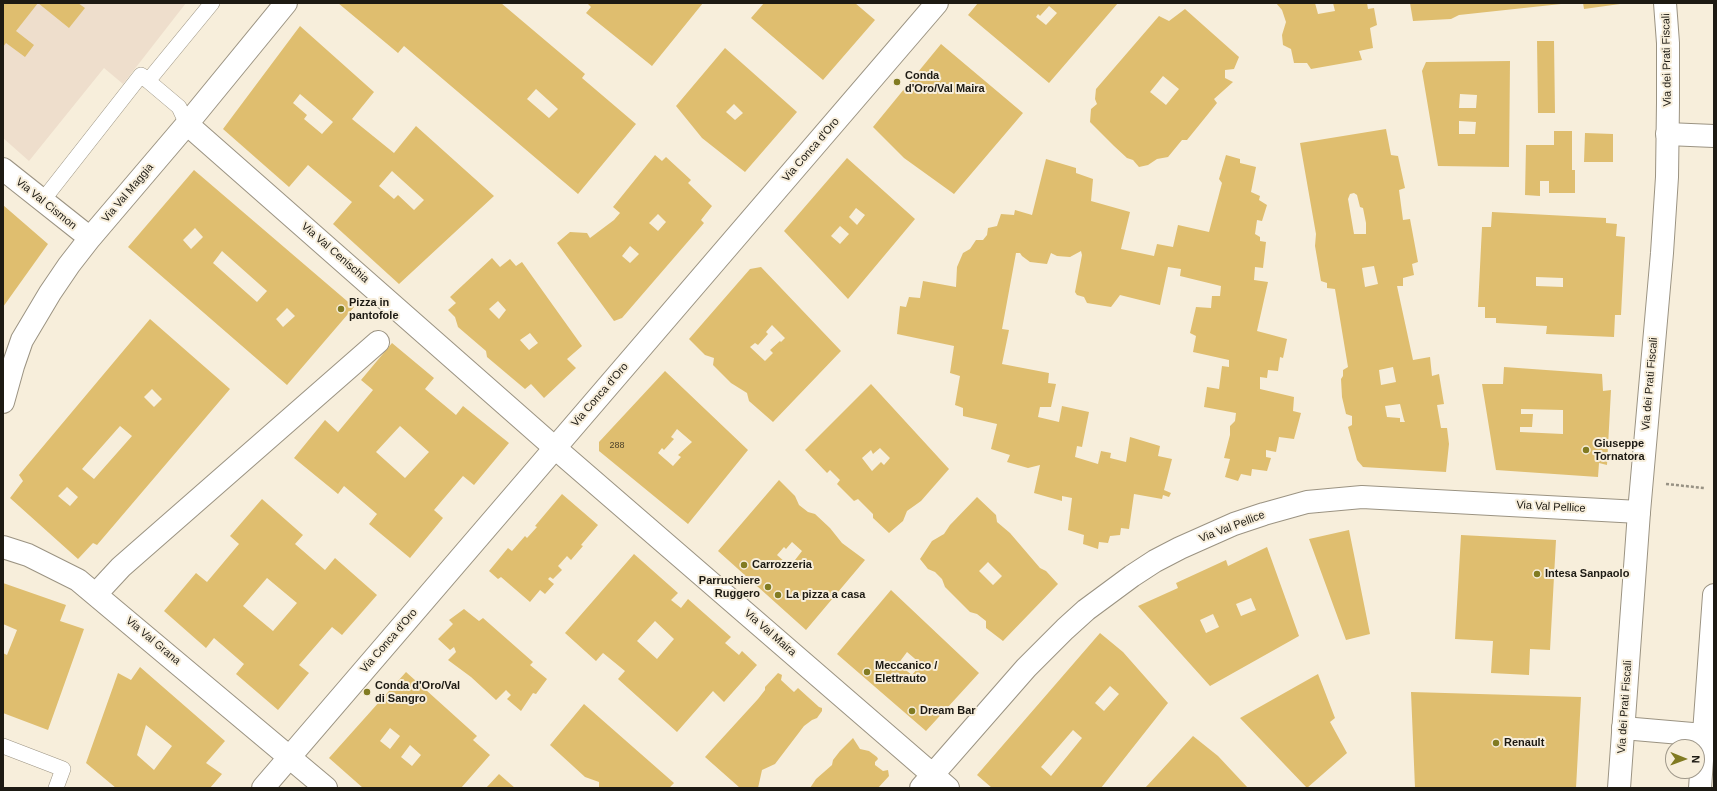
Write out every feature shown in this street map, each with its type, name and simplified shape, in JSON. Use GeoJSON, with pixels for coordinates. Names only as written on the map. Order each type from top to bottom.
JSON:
{"type":"FeatureCollection","features":[{"type":"Feature","properties":{"kind":"street","name":"Via Val Maggia"},"geometry":{"type":"LineString","coordinates":[[3,402],[19,347],[50,293],[90,238],[187,124],[286,3]]}},
{"type":"Feature","properties":{"kind":"street","name":"Via Conca d'Oro"},"geometry":{"type":"LineString","coordinates":[[263,788],[937,3]]}},
{"type":"Feature","properties":{"kind":"street","name":"Via dei Prati Fiscali"},"geometry":{"type":"LineString","coordinates":[[1619,788],[1639,512],[1662,253],[1667,134],[1668,43],[1665,3]]}},
{"type":"Feature","properties":{"kind":"street","name":"Via Val Cenischia"},"geometry":{"type":"LineString","coordinates":[[187,124],[555,448]]}},
{"type":"Feature","properties":{"kind":"street"},"geometry":{"type":"LineString","coordinates":[[1667,134],[1714,136]]}},
{"type":"Feature","properties":{"kind":"street","name":"Via Val Cismon"},"geometry":{"type":"LineString","coordinates":[[3,169],[90,238]]}},
{"type":"Feature","properties":{"kind":"street"},"geometry":{"type":"LineString","coordinates":[[96,594],[121,567],[378,342]]}},
{"type":"Feature","properties":{"kind":"street","name":"Via Val Maira"},"geometry":{"type":"LineString","coordinates":[[555,448],[934,783]]}},
{"type":"Feature","properties":{"kind":"street","name":"Via Val Pellice"},"geometry":{"type":"LineString","coordinates":[[934,783],[1026,668],[1086,610],[1155,561],[1234,524],[1307,502],[1362,497],[1639,512]]}},
{"type":"Feature","properties":{"kind":"street","name":"Via Val Grana"},"geometry":{"type":"LineString","coordinates":[[3,547],[28,554],[78,580],[290,756],[326,788]]}},
{"type":"Feature","properties":{"kind":"street"},"geometry":{"type":"LineString","coordinates":[[1700,788],[1714,595]]}},
{"type":"Feature","properties":{"kind":"street"},"geometry":{"type":"LineString","coordinates":[[1624,728],[1704,735]]}},
{"type":"Feature","properties":{"kind":"lane"},"geometry":{"type":"LineString","coordinates":[[148,81],[212,3]]}},
{"type":"Feature","properties":{"kind":"lane"},"geometry":{"type":"LineString","coordinates":[[43,200],[141,75],[179,107],[187,124]]}},
{"type":"Feature","properties":{"kind":"lane"},"geometry":{"type":"LineString","coordinates":[[3,746],[63,768],[56,788]]}},
{"type":"Feature","properties":{"kind":"path"},"geometry":{"type":"LineString","coordinates":[[1662,484],[1704,488]]}},
{"type":"Feature","properties":{"kind":"shaded area"},"geometry":{"type":"Polygon","coordinates":[[[3,3],[186,3],[123,84],[104,68],[29,161],[3,138],[3,3]]]}},
{"type":"Feature","properties":{"kind":"building"},"geometry":{"type":"Polygon","coordinates":[[[3,3],[38,3],[16,31],[34,45],[25,57],[6,43],[3,47],[3,3]]]}},
{"type":"Feature","properties":{"kind":"building"},"geometry":{"type":"Polygon","coordinates":[[[38,3],[78,3],[85,8],[69,28],[38,3]]]}},
{"type":"Feature","properties":{"kind":"building"},"geometry":{"type":"Polygon","coordinates":[[[338,3],[501,3],[585,74],[582,78],[636,124],[578,194],[404,46],[398,53],[338,3]],[[536,89],[527,99],[549,118],[558,109],[536,89]]]}},
{"type":"Feature","properties":{"kind":"building"},"geometry":{"type":"Polygon","coordinates":[[[587,3],[703,3],[652,66],[586,13],[591,7],[587,3]]]}},
{"type":"Feature","properties":{"kind":"building"},"geometry":{"type":"Polygon","coordinates":[[[764,3],[855,3],[875,20],[823,80],[751,18],[764,3]]]}},
{"type":"Feature","properties":{"kind":"building"},"geometry":{"type":"Polygon","coordinates":[[[978,3],[1118,3],[1049,83],[968,15],[978,3]],[[1049,6],[1040,16],[1038,14],[1036,17],[1046,25],[1057,13],[1049,6]]]}},
{"type":"Feature","properties":{"kind":"building"},"geometry":{"type":"Polygon","coordinates":[[[1276,3],[1315,3],[1318,14],[1335,11],[1333,3],[1367,3],[1368,9],[1374,8],[1377,25],[1370,28],[1373,48],[1359,51],[1362,60],[1311,69],[1307,63],[1294,63],[1291,49],[1283,45],[1282,35],[1286,22],[1282,10],[1276,3]]]}},
{"type":"Feature","properties":{"kind":"building"},"geometry":{"type":"Polygon","coordinates":[[[1410,3],[1561,4],[1459,15],[1451,19],[1413,21],[1410,3]]]}},
{"type":"Feature","properties":{"kind":"building"},"geometry":{"type":"Polygon","coordinates":[[[1583,3],[1620,3],[1620,4],[1584,9],[1583,3]]]}},
{"type":"Feature","properties":{"kind":"building"},"geometry":{"type":"Polygon","coordinates":[[[1185,9],[1239,57],[1234,69],[1225,70],[1225,78],[1233,82],[1214,99],[1217,103],[1187,140],[1182,140],[1168,157],[1157,159],[1148,165],[1139,167],[1133,160],[1127,158],[1090,122],[1091,109],[1097,104],[1095,99],[1096,89],[1159,16],[1169,21],[1185,9]],[[1163,76],[1150,92],[1166,105],[1179,89],[1163,76]]]}},
{"type":"Feature","properties":{"kind":"building"},"geometry":{"type":"Polygon","coordinates":[[[300,26],[374,92],[352,119],[394,153],[416,126],[494,196],[399,284],[333,224],[352,202],[308,165],[289,187],[223,129],[300,26]],[[300,94],[293,103],[307,115],[304,119],[322,134],[333,122],[300,94]],[[392,171],[379,186],[394,199],[398,195],[414,210],[424,200],[392,171]]]}},
{"type":"Feature","properties":{"kind":"building"},"geometry":{"type":"Polygon","coordinates":[[[1537,41],[1554,41],[1555,113],[1538,113],[1537,41]]]}},
{"type":"Feature","properties":{"kind":"building"},"geometry":{"type":"Polygon","coordinates":[[[941,44],[1023,113],[954,194],[904,158],[873,127],[941,44]]]}},
{"type":"Feature","properties":{"kind":"building"},"geometry":{"type":"Polygon","coordinates":[[[725,48],[797,112],[745,172],[702,138],[676,106],[725,48]],[[734,104],[726,112],[735,120],[743,113],[734,104]]]}},
{"type":"Feature","properties":{"kind":"building"},"geometry":{"type":"Polygon","coordinates":[[[1510,61],[1509,167],[1438,166],[1422,71],[1426,62],[1510,61]],[[1460,94],[1459,108],[1476,108],[1477,95],[1460,94]],[[1459,121],[1459,134],[1475,134],[1476,122],[1459,121]]]}},
{"type":"Feature","properties":{"kind":"building"},"geometry":{"type":"Polygon","coordinates":[[[1386,129],[1391,155],[1398,156],[1405,188],[1399,190],[1403,220],[1410,219],[1418,262],[1412,264],[1414,275],[1403,278],[1403,286],[1397,286],[1413,360],[1430,357],[1432,376],[1439,374],[1444,404],[1437,405],[1441,428],[1447,428],[1449,444],[1446,472],[1363,467],[1357,460],[1348,427],[1352,425],[1352,416],[1346,414],[1342,397],[1341,379],[1343,376],[1343,370],[1348,367],[1335,289],[1327,288],[1327,283],[1321,281],[1315,246],[1316,234],[1300,143],[1386,129]],[[1354,193],[1350,194],[1348,199],[1354,234],[1366,234],[1366,223],[1363,208],[1360,207],[1357,195],[1354,193]],[[1374,266],[1362,268],[1365,287],[1378,284],[1374,266]],[[1393,367],[1379,370],[1381,385],[1396,382],[1393,367]],[[1400,404],[1385,406],[1387,417],[1400,418],[1400,422],[1405,422],[1400,404]]]}},
{"type":"Feature","properties":{"kind":"building"},"geometry":{"type":"Polygon","coordinates":[[[1554,131],[1572,131],[1572,170],[1575,170],[1575,193],[1549,193],[1549,181],[1540,181],[1540,196],[1525,195],[1526,145],[1554,145],[1554,131]]]}},
{"type":"Feature","properties":{"kind":"building"},"geometry":{"type":"Polygon","coordinates":[[[1585,133],[1613,134],[1613,162],[1584,162],[1585,133]]]}},
{"type":"Feature","properties":{"kind":"building"},"geometry":{"type":"Polygon","coordinates":[[[655,155],[662,161],[666,157],[691,180],[688,183],[712,206],[701,220],[704,223],[622,318],[614,321],[557,243],[570,232],[587,233],[590,238],[614,220],[620,213],[613,207],[655,155]],[[658,214],[649,223],[658,231],[666,222],[658,214]],[[630,246],[622,256],[630,263],[639,254],[630,246]]]}},
{"type":"Feature","properties":{"kind":"building"},"geometry":{"type":"Polygon","coordinates":[[[1226,155],[1240,159],[1240,163],[1256,167],[1251,192],[1260,196],[1259,200],[1267,205],[1262,221],[1257,220],[1255,234],[1260,237],[1260,241],[1266,242],[1263,268],[1255,267],[1254,280],[1268,282],[1257,331],[1287,339],[1283,358],[1280,357],[1278,371],[1268,370],[1267,378],[1260,377],[1260,389],[1294,397],[1293,411],[1301,413],[1294,439],[1279,437],[1276,452],[1266,450],[1266,457],[1271,458],[1267,471],[1252,469],[1251,476],[1241,474],[1238,481],[1225,477],[1230,459],[1224,458],[1230,435],[1230,426],[1235,421],[1236,413],[1204,407],[1207,387],[1219,389],[1222,366],[1229,367],[1229,360],[1193,352],[1196,336],[1190,333],[1196,307],[1211,308],[1212,296],[1220,296],[1221,286],[1180,276],[1181,269],[1168,267],[1160,305],[1120,295],[1111,307],[1087,303],[1084,297],[1077,295],[1075,292],[1082,255],[1081,251],[1070,257],[1057,256],[1051,253],[1047,264],[1030,262],[1020,253],[1016,253],[1002,329],[1009,330],[1002,364],[1049,373],[1048,383],[1056,384],[1051,407],[1040,407],[1038,417],[1059,422],[1062,406],[1089,412],[1082,447],[1077,446],[1075,457],[1098,464],[1101,451],[1111,453],[1110,458],[1126,462],[1130,437],[1160,446],[1158,456],[1172,459],[1164,490],[1171,493],[1169,497],[1163,495],[1162,499],[1134,494],[1129,529],[1121,528],[1120,535],[1110,536],[1108,543],[1099,542],[1098,549],[1083,544],[1084,535],[1068,530],[1072,498],[1062,496],[1062,501],[1034,493],[1040,465],[1028,468],[1007,462],[1010,455],[991,449],[997,424],[963,416],[963,408],[955,405],[960,376],[950,373],[954,346],[897,334],[900,306],[906,307],[909,297],[920,298],[923,281],[956,287],[957,267],[963,253],[970,249],[976,240],[983,240],[987,235],[988,228],[997,226],[1001,214],[1014,215],[1015,210],[1032,215],[1046,159],[1076,168],[1076,173],[1093,179],[1091,201],[1130,212],[1121,249],[1154,256],[1157,244],[1173,247],[1178,225],[1209,232],[1222,183],[1219,179],[1226,155]]]}},
{"type":"Feature","properties":{"kind":"building"},"geometry":{"type":"Polygon","coordinates":[[[847,158],[915,219],[848,299],[784,231],[847,158]],[[856,208],[849,217],[857,225],[865,215],[856,208]],[[840,226],[831,236],[840,244],[849,234],[840,226]]]}},
{"type":"Feature","properties":{"kind":"building"},"geometry":{"type":"Polygon","coordinates":[[[194,170],[354,307],[287,385],[128,247],[194,170]],[[195,228],[183,240],[191,249],[203,237],[195,228]],[[222,251],[213,263],[257,302],[267,291],[222,251]],[[287,308],[276,319],[283,327],[295,316],[287,308]]]}},
{"type":"Feature","properties":{"kind":"building"},"geometry":{"type":"Polygon","coordinates":[[[3,205],[48,244],[3,307],[3,205]]]}},
{"type":"Feature","properties":{"kind":"building"},"geometry":{"type":"Polygon","coordinates":[[[1492,212],[1606,218],[1606,223],[1617,224],[1616,236],[1625,237],[1621,315],[1615,315],[1614,337],[1546,334],[1547,326],[1496,323],[1496,318],[1485,318],[1485,307],[1478,307],[1482,227],[1491,227],[1492,212]],[[1536,277],[1536,286],[1563,287],[1563,278],[1536,277]]]}},
{"type":"Feature","properties":{"kind":"building"},"geometry":{"type":"Polygon","coordinates":[[[492,258],[500,267],[510,259],[516,266],[522,262],[582,346],[567,359],[576,368],[544,398],[531,384],[525,389],[487,357],[486,351],[458,327],[455,317],[448,310],[456,303],[450,297],[492,258]],[[498,301],[489,309],[499,319],[506,310],[498,301]],[[530,333],[520,340],[529,350],[538,343],[530,333]]]}},
{"type":"Feature","properties":{"kind":"building"},"geometry":{"type":"Polygon","coordinates":[[[761,267],[841,351],[773,422],[749,401],[747,393],[731,383],[713,365],[714,358],[705,355],[689,339],[750,269],[761,267]],[[772,325],[766,332],[768,334],[758,345],[755,343],[750,347],[765,361],[773,353],[770,350],[785,338],[772,325]]]}},
{"type":"Feature","properties":{"kind":"building"},"geometry":{"type":"Polygon","coordinates":[[[150,319],[230,389],[97,545],[93,543],[78,559],[10,498],[23,481],[19,475],[150,319]],[[152,389],[144,397],[154,407],[162,399],[152,389]],[[120,426],[82,469],[94,479],[132,436],[120,426]],[[67,487],[58,496],[70,506],[78,497],[67,487]]]}},
{"type":"Feature","properties":{"kind":"building"},"geometry":{"type":"Polygon","coordinates":[[[392,343],[434,378],[425,389],[456,415],[463,406],[509,443],[474,485],[463,476],[434,510],[443,518],[410,558],[369,524],[377,514],[344,486],[338,494],[294,458],[325,420],[338,432],[373,390],[361,380],[392,343]],[[400,426],[376,452],[405,478],[429,452],[400,426]]]}},
{"type":"Feature","properties":{"kind":"building"},"geometry":{"type":"Polygon","coordinates":[[[1504,367],[1602,374],[1603,391],[1611,390],[1607,465],[1599,463],[1598,477],[1496,470],[1482,384],[1503,384],[1504,367]],[[1521,409],[1521,414],[1533,414],[1532,427],[1520,427],[1520,432],[1563,434],[1563,410],[1521,409]]]}},
{"type":"Feature","properties":{"kind":"building"},"geometry":{"type":"Polygon","coordinates":[[[665,371],[748,450],[688,524],[599,451],[599,442],[665,371]],[[677,429],[671,437],[674,439],[664,450],[662,448],[658,453],[673,466],[681,457],[678,455],[692,442],[677,429]]]}},
{"type":"Feature","properties":{"kind":"building"},"geometry":{"type":"Polygon","coordinates":[[[871,384],[949,469],[921,501],[907,511],[903,521],[889,533],[873,518],[873,514],[858,499],[854,501],[837,484],[840,480],[830,470],[827,473],[805,450],[871,384]],[[880,448],[873,454],[871,450],[862,458],[872,471],[881,462],[884,465],[890,458],[880,448]]]}},
{"type":"Feature","properties":{"kind":"building"},"geometry":{"type":"Polygon","coordinates":[[[779,480],[795,496],[799,505],[808,512],[815,514],[830,528],[842,543],[865,560],[806,630],[718,551],[779,480]],[[792,542],[786,549],[784,547],[777,555],[793,569],[798,563],[795,560],[802,551],[792,542]]]}},
{"type":"Feature","properties":{"kind":"building"},"geometry":{"type":"Polygon","coordinates":[[[562,494],[598,525],[581,545],[583,546],[571,560],[567,556],[558,566],[562,570],[553,579],[550,577],[548,579],[554,584],[545,594],[540,590],[530,602],[501,577],[498,579],[489,571],[508,548],[512,551],[525,536],[527,538],[537,527],[535,526],[562,494]]]}},
{"type":"Feature","properties":{"kind":"building"},"geometry":{"type":"Polygon","coordinates":[[[977,497],[996,515],[997,522],[1010,533],[1040,568],[1046,571],[1058,584],[1003,641],[986,628],[986,621],[977,614],[970,612],[945,587],[942,579],[935,572],[928,569],[920,559],[932,541],[944,534],[950,525],[977,497]],[[988,562],[979,571],[993,585],[1002,576],[988,562]]]}},
{"type":"Feature","properties":{"kind":"building"},"geometry":{"type":"Polygon","coordinates":[[[262,499],[303,535],[295,544],[325,570],[335,558],[377,595],[342,635],[332,627],[299,665],[309,673],[278,710],[236,674],[244,664],[214,638],[206,648],[164,611],[196,573],[207,582],[239,544],[230,536],[262,499]],[[267,578],[243,606],[273,631],[297,603],[267,578]]]}},
{"type":"Feature","properties":{"kind":"building"},"geometry":{"type":"Polygon","coordinates":[[[1349,530],[1370,634],[1346,640],[1309,539],[1349,530]]]}},
{"type":"Feature","properties":{"kind":"building"},"geometry":{"type":"Polygon","coordinates":[[[1461,535],[1556,540],[1550,650],[1530,649],[1529,675],[1491,673],[1493,641],[1455,639],[1461,535]]]}},
{"type":"Feature","properties":{"kind":"building"},"geometry":{"type":"Polygon","coordinates":[[[1267,547],[1299,636],[1210,686],[1138,606],[1178,588],[1176,583],[1226,560],[1228,566],[1267,547]],[[1251,598],[1236,604],[1241,616],[1256,610],[1251,598]],[[1213,614],[1200,620],[1206,633],[1219,627],[1213,614]]]}},
{"type":"Feature","properties":{"kind":"building"},"geometry":{"type":"Polygon","coordinates":[[[634,554],[678,593],[671,600],[681,608],[688,599],[731,637],[725,643],[739,655],[742,651],[757,665],[724,702],[713,691],[677,732],[618,679],[625,671],[603,653],[596,661],[565,633],[634,554]],[[655,621],[637,641],[657,659],[674,639],[655,621]]]}},
{"type":"Feature","properties":{"kind":"building"},"geometry":{"type":"Polygon","coordinates":[[[3,583],[66,605],[60,621],[84,629],[48,730],[3,713],[3,653],[7,655],[17,630],[3,624],[3,583]]]}},
{"type":"Feature","properties":{"kind":"building"},"geometry":{"type":"Polygon","coordinates":[[[891,590],[979,673],[926,731],[837,654],[891,590]],[[907,652],[898,664],[912,675],[921,664],[907,652]]]}},
{"type":"Feature","properties":{"kind":"building"},"geometry":{"type":"Polygon","coordinates":[[[464,609],[479,621],[483,618],[533,662],[530,665],[547,679],[536,694],[533,693],[521,711],[507,699],[511,695],[506,690],[496,700],[471,677],[448,660],[456,652],[454,647],[450,650],[438,639],[453,624],[449,620],[464,609]]]}},
{"type":"Feature","properties":{"kind":"building"},"geometry":{"type":"Polygon","coordinates":[[[1100,633],[1123,652],[1168,703],[1101,788],[992,788],[977,775],[1100,633]],[[1110,686],[1095,703],[1104,711],[1119,694],[1110,686]],[[1073,730],[1041,767],[1051,776],[1082,738],[1073,730]]]}},
{"type":"Feature","properties":{"kind":"building"},"geometry":{"type":"Polygon","coordinates":[[[140,667],[225,741],[206,763],[222,774],[210,788],[116,788],[86,763],[118,673],[131,680],[140,667]],[[146,725],[137,755],[154,770],[172,746],[146,725]]]}},
{"type":"Feature","properties":{"kind":"building"},"geometry":{"type":"Polygon","coordinates":[[[406,672],[477,736],[473,740],[490,755],[461,788],[363,788],[329,758],[406,672]],[[390,728],[380,741],[390,749],[400,736],[390,728]],[[410,745],[401,757],[412,766],[421,755],[410,745]]]}},
{"type":"Feature","properties":{"kind":"building"},"geometry":{"type":"Polygon","coordinates":[[[778,673],[782,675],[781,680],[794,692],[798,688],[822,708],[822,711],[817,718],[804,726],[775,764],[762,770],[758,788],[740,788],[705,757],[758,699],[765,690],[765,687],[778,673]]]}},
{"type":"Feature","properties":{"kind":"building"},"geometry":{"type":"Polygon","coordinates":[[[1318,674],[1335,718],[1330,722],[1347,753],[1307,788],[1240,718],[1318,674]]]}},
{"type":"Feature","properties":{"kind":"building","name":"Renault"},"geometry":{"type":"Polygon","coordinates":[[[1411,692],[1581,697],[1576,788],[1415,788],[1411,692]]]}},
{"type":"Feature","properties":{"kind":"building"},"geometry":{"type":"Polygon","coordinates":[[[584,704],[674,783],[669,788],[599,788],[599,782],[585,777],[550,745],[584,704]]]}},
{"type":"Feature","properties":{"kind":"building"},"geometry":{"type":"Polygon","coordinates":[[[1193,736],[1218,756],[1248,788],[1145,788],[1193,736]]]}},
{"type":"Feature","properties":{"kind":"building"},"geometry":{"type":"Polygon","coordinates":[[[853,738],[860,749],[869,751],[877,757],[878,759],[875,762],[875,765],[883,771],[888,770],[889,776],[878,788],[810,788],[816,779],[832,765],[833,760],[840,751],[853,738]]]}},
{"type":"Feature","properties":{"kind":"building"},"geometry":{"type":"Polygon","coordinates":[[[499,774],[515,788],[486,788],[499,774]]]}},
{"type":"Feature","properties":{"kind":"place","name":"Conda d'Oro/Val Maira"},"geometry":{"type":"Point","coordinates":[897,82]}},
{"type":"Feature","properties":{"kind":"place","name":"Pizza in pantofole"},"geometry":{"type":"Point","coordinates":[341,309]}},
{"type":"Feature","properties":{"kind":"place","name":"Giuseppe Tornatora"},"geometry":{"type":"Point","coordinates":[1586,450]}},
{"type":"Feature","properties":{"kind":"place","name":"Carrozzeria"},"geometry":{"type":"Point","coordinates":[744,565]}},
{"type":"Feature","properties":{"kind":"place","name":"Intesa Sanpaolo"},"geometry":{"type":"Point","coordinates":[1537,574]}},
{"type":"Feature","properties":{"kind":"place","name":"Parruchiere Ruggero"},"geometry":{"type":"Point","coordinates":[768,587]}},
{"type":"Feature","properties":{"kind":"place","name":"La pizza a casa"},"geometry":{"type":"Point","coordinates":[778,595]}},
{"type":"Feature","properties":{"kind":"place","name":"Meccanico / Elettrauto"},"geometry":{"type":"Point","coordinates":[867,672]}},
{"type":"Feature","properties":{"kind":"place","name":"Conda d'Oro/Val di Sangro"},"geometry":{"type":"Point","coordinates":[367,692]}},
{"type":"Feature","properties":{"kind":"place","name":"Dream Bar"},"geometry":{"type":"Point","coordinates":[912,711]}},
{"type":"Feature","properties":{"kind":"place","name":"Renault"},"geometry":{"type":"Point","coordinates":[1496,743]}}]}
